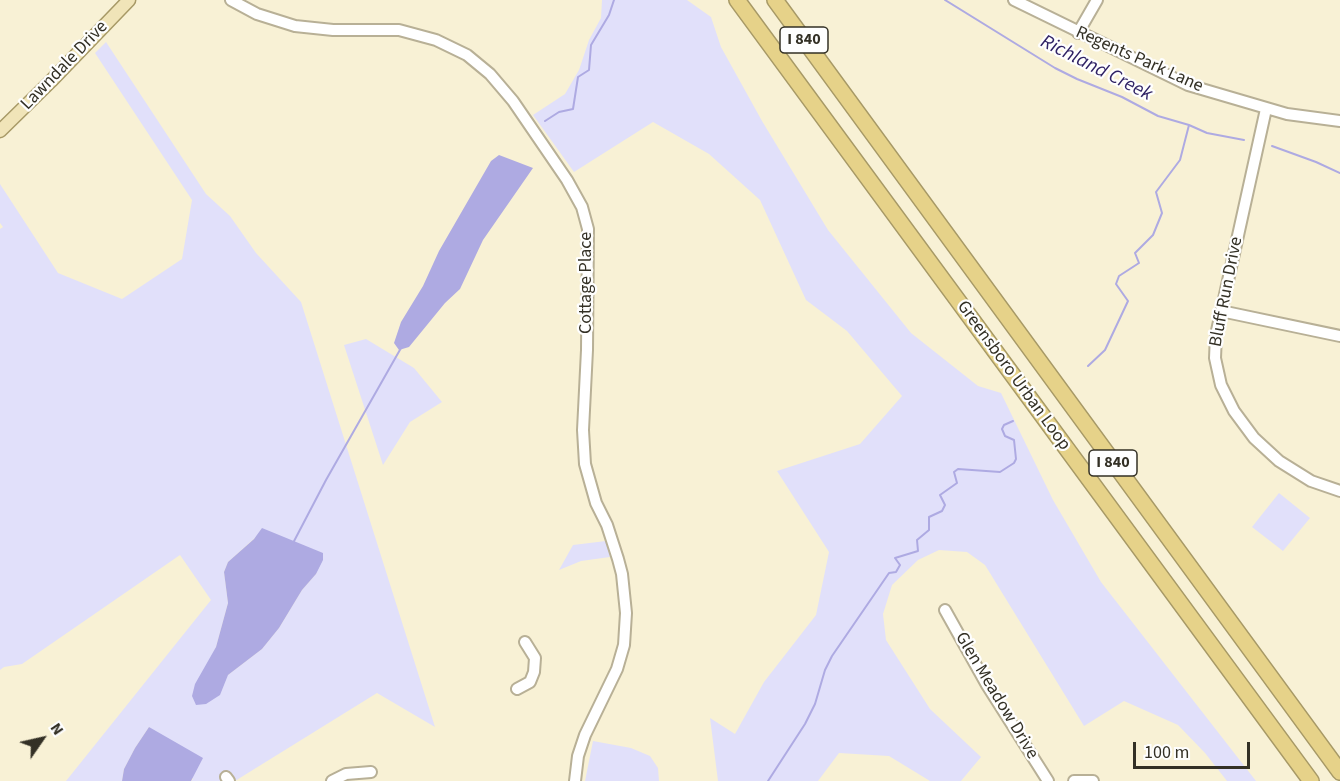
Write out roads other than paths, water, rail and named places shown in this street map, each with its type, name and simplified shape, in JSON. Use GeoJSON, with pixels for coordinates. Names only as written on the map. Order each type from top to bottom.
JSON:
{"type":"FeatureCollection","features":[{"type":"Feature","properties":{"kind":"highway"},"geometry":{"type":"LineString","coordinates":[[723,0],[790,73]]}},
{"type":"Feature","properties":{"kind":"highway","name":"Greensboro Urban Loop"},"geometry":{"type":"LineString","coordinates":[[737,0],[1311,781]]}},
{"type":"Feature","properties":{"kind":"highway","name":"Greensboro Urban Loop"},"geometry":{"type":"LineString","coordinates":[[775,0],[1340,772]]}},
{"type":"Feature","properties":{"kind":"highway"},"geometry":{"type":"LineString","coordinates":[[786,0],[834,79]]}},
{"type":"Feature","properties":{"kind":"main road","name":"Lawndale Drive"},"geometry":{"type":"LineString","coordinates":[[0,130],[129,0]]}},
{"type":"Feature","properties":{"kind":"street","name":"Cottage Place"},"geometry":{"type":"LineString","coordinates":[[231,0],[257,14],[295,26],[333,30],[399,30],[436,40],[467,55],[490,74],[513,101],[567,180],[582,207],[588,229],[587,350],[583,430],[585,464],[596,503],[618,559],[626,613],[624,645],[617,669],[585,735],[578,756],[575,781]]}},
{"type":"Feature","properties":{"kind":"street","name":"Regents Park Lane"},"geometry":{"type":"LineString","coordinates":[[1014,0],[1188,86],[1287,114],[1340,121]]}},
{"type":"Feature","properties":{"kind":"street"},"geometry":{"type":"LineString","coordinates":[[1078,33],[1097,0]]}},
{"type":"Feature","properties":{"kind":"street","name":"Bluff Run Drive"},"geometry":{"type":"LineString","coordinates":[[1266,109],[1216,335],[1215,358],[1221,385],[1234,411],[1254,438],[1279,460],[1311,481],[1340,491]]}},
{"type":"Feature","properties":{"kind":"street"},"geometry":{"type":"LineString","coordinates":[[1221,311],[1340,336]]}},
{"type":"Feature","properties":{"kind":"street","name":"Glen Meadow Drive"},"geometry":{"type":"LineString","coordinates":[[945,610],[987,685],[1048,781]]}},
{"type":"Feature","properties":{"kind":"street"},"geometry":{"type":"LineString","coordinates":[[517,689],[530,682],[534,672],[535,658],[525,642]]}},
{"type":"Feature","properties":{"kind":"street"},"geometry":{"type":"LineString","coordinates":[[332,781],[346,774],[370,772]]}},
{"type":"Feature","properties":{"kind":"street"},"geometry":{"type":"LineString","coordinates":[[1074,781],[1093,781]]}},
{"type":"Feature","properties":{"kind":"waterway"},"geometry":{"type":"LineString","coordinates":[[545,121],[559,112],[573,109],[578,77],[589,70],[591,45],[609,15],[614,0]]}},
{"type":"Feature","properties":{"kind":"waterway","name":"Richland Creek"},"geometry":{"type":"LineString","coordinates":[[945,0],[1055,68],[1077,79],[1122,97],[1158,116],[1207,133],[1244,140]]}},
{"type":"Feature","properties":{"kind":"waterway"},"geometry":{"type":"LineString","coordinates":[[1088,366],[1105,350],[1128,301],[1116,284],[1119,276],[1139,263],[1135,253],[1153,235],[1162,213],[1156,192],[1180,160],[1189,125]]}},
{"type":"Feature","properties":{"kind":"waterway","name":"Richland Creek"},"geometry":{"type":"LineString","coordinates":[[1272,146],[1340,173]]}},
{"type":"Feature","properties":{"kind":"waterway"},"geometry":{"type":"LineString","coordinates":[[292,545],[401,348]]}},
{"type":"Feature","properties":{"kind":"waterway"},"geometry":{"type":"LineString","coordinates":[[768,781],[805,724],[815,704],[825,670],[832,656],[889,573],[896,572],[900,565],[895,558],[918,551],[917,540],[929,530],[929,517],[942,511],[945,505],[940,495],[957,483],[954,472],[958,469],[1000,472],[1014,463],[1016,459],[1014,440],[1005,436],[1002,429],[1004,425],[1013,421]]}}]}
